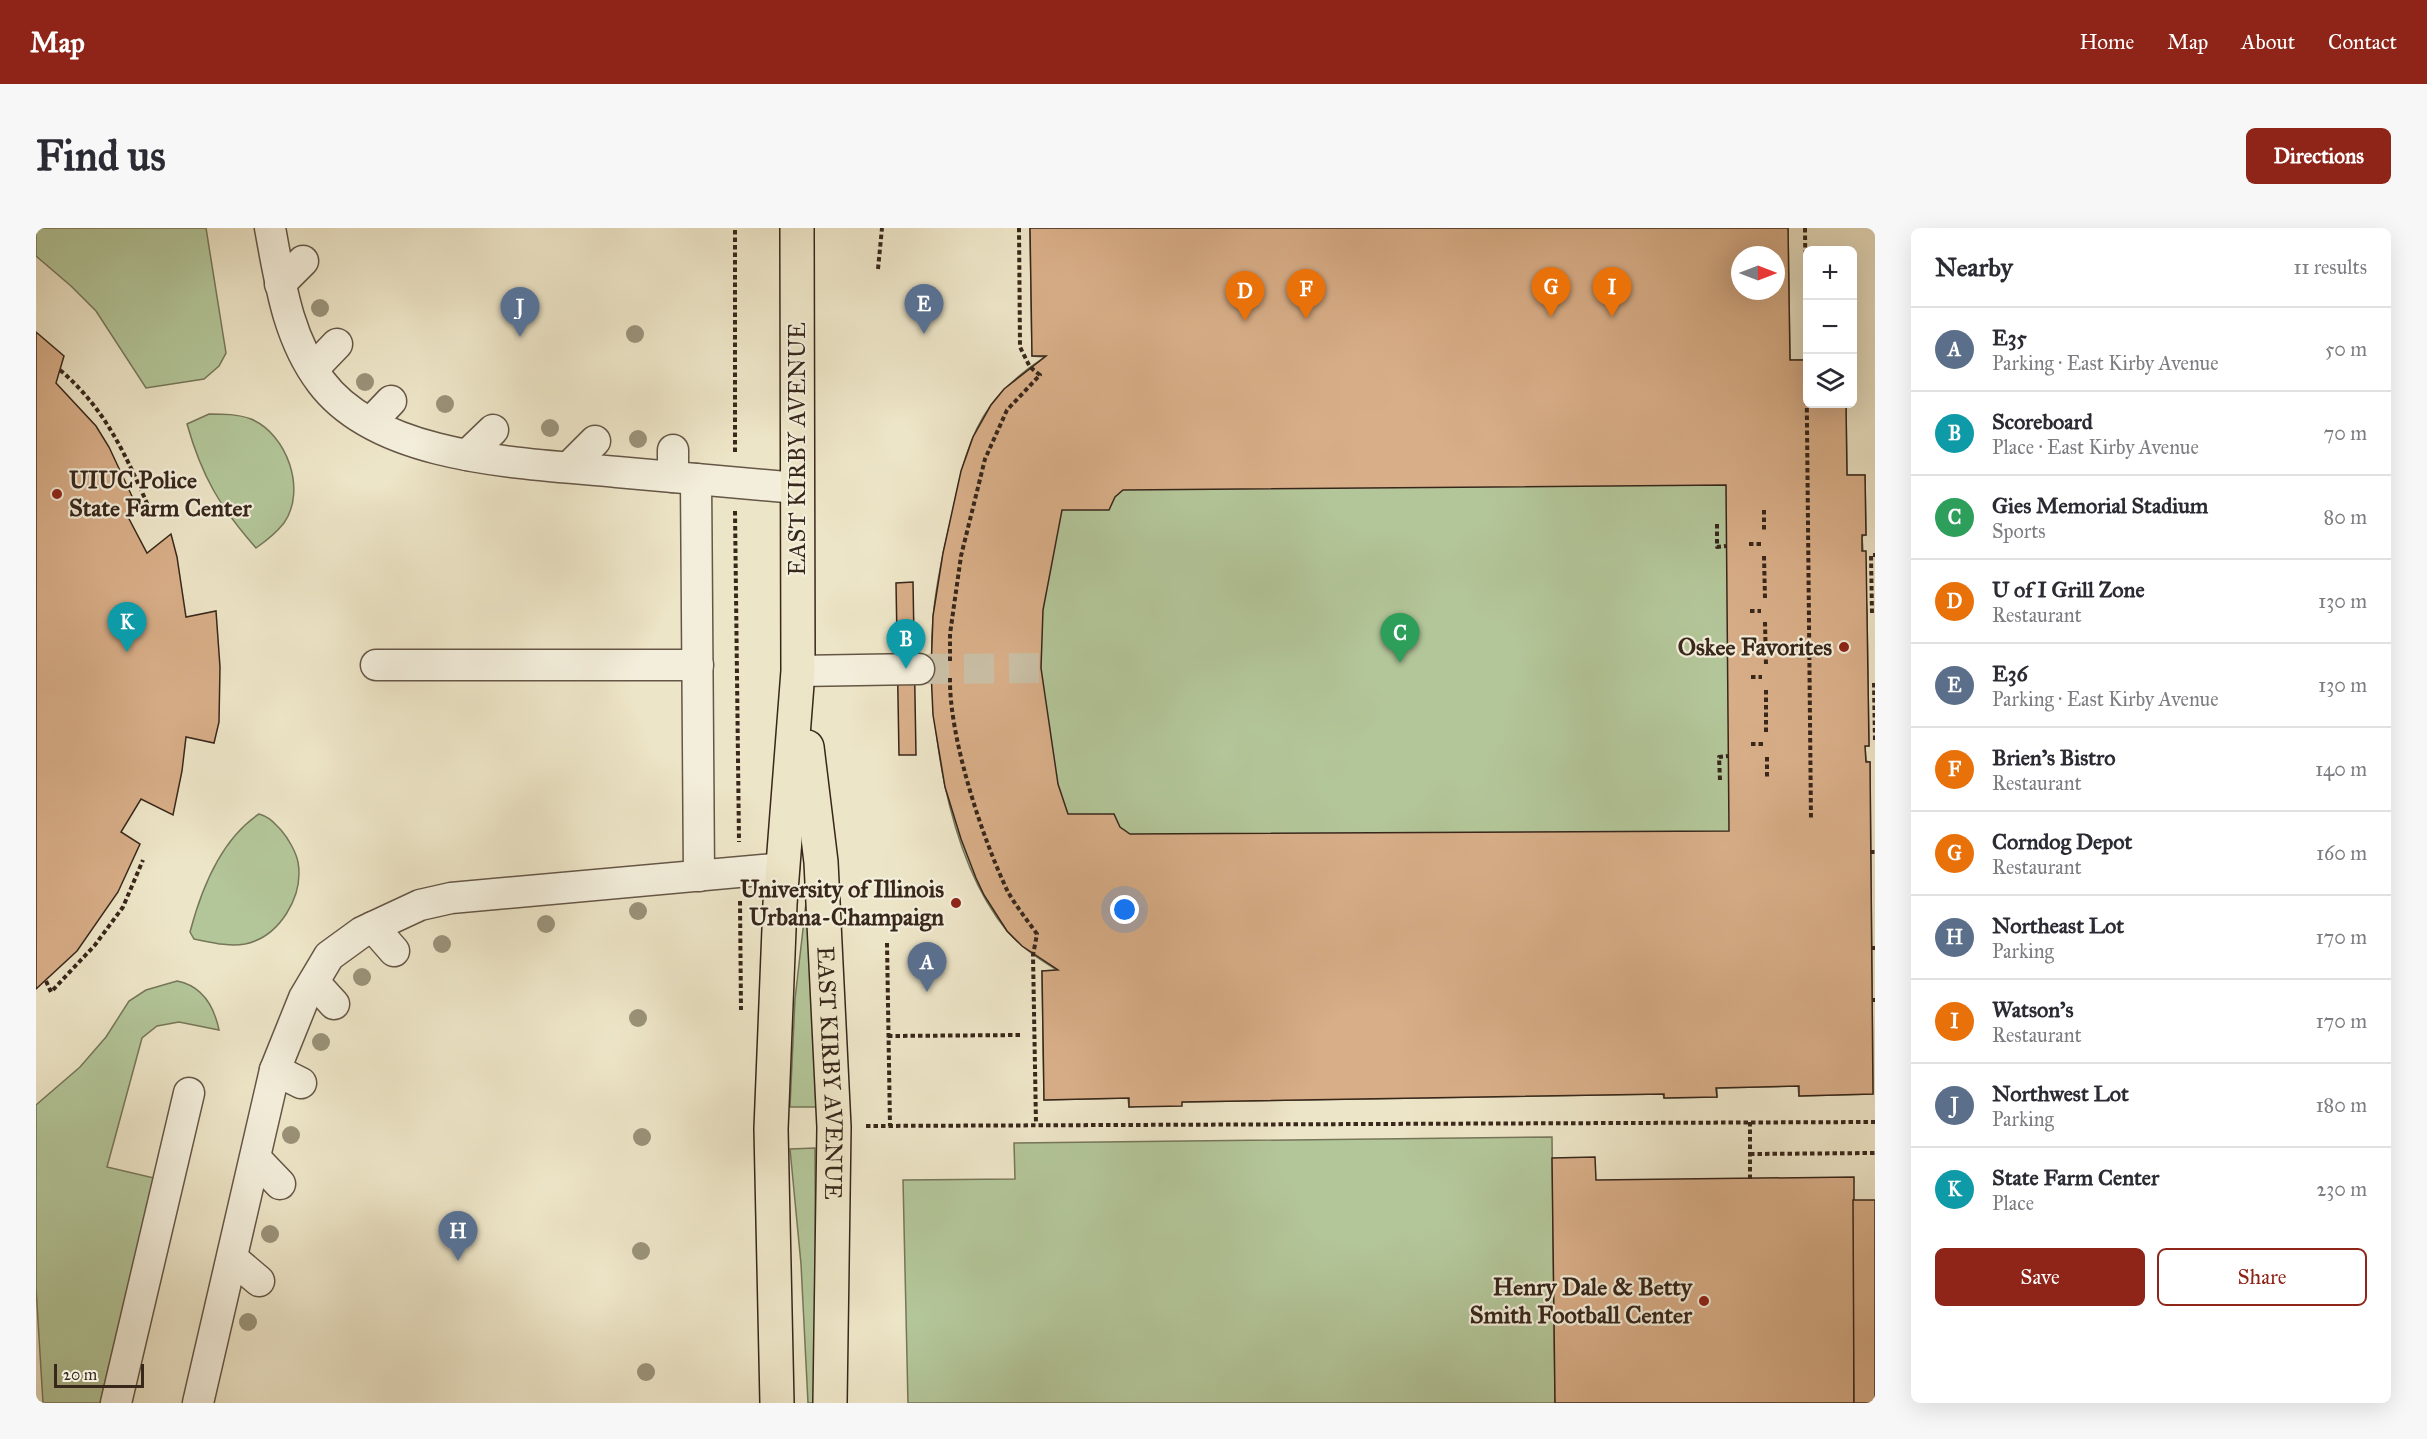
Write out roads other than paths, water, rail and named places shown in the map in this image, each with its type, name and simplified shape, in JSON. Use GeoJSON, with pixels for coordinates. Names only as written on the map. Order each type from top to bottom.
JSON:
{"type":"FeatureCollection","features":[{"type":"Feature","properties":{"kind":"main road","name":"EAST KIRBY AVENUE"},"geometry":{"type":"LineString","coordinates":[[777,1403],[771,1129],[780,916],[798,671],[797,228]]}},
{"type":"Feature","properties":{"kind":"main road","name":"EAST KIRBY AVENUE"},"geometry":{"type":"LineString","coordinates":[[798,671],[821,862],[834,1127],[830,1403]]}},
{"type":"Feature","properties":{"kind":"lane"},"geometry":{"type":"LineString","coordinates":[[270,228],[284,301],[300,348],[321,383],[350,410],[381,412],[391,434],[449,452],[467,455],[569,467],[681,469],[735,483],[797,488]]}},
{"type":"Feature","properties":{"kind":"lane"},"geometry":{"type":"LineString","coordinates":[[280,284],[303,261]]}},
{"type":"Feature","properties":{"kind":"lane"},"geometry":{"type":"LineString","coordinates":[[313,369],[337,344]]}},
{"type":"Feature","properties":{"kind":"lane"},"geometry":{"type":"LineString","coordinates":[[467,455],[493,430]]}},
{"type":"Feature","properties":{"kind":"lane"},"geometry":{"type":"LineString","coordinates":[[569,467],[595,441]]}},
{"type":"Feature","properties":{"kind":"lane"},"geometry":{"type":"LineString","coordinates":[[681,469],[698,665],[681,884]]}},
{"type":"Feature","properties":{"kind":"lane"},"geometry":{"type":"LineString","coordinates":[[376,665],[698,665]]}},
{"type":"Feature","properties":{"kind":"lane"},"geometry":{"type":"LineString","coordinates":[[798,671],[919,669]]}},
{"type":"Feature","properties":{"kind":"lane"},"geometry":{"type":"LineString","coordinates":[[198,1403],[218,1358],[233,1259],[256,1159],[288,1077],[304,998],[329,957],[362,932],[420,905],[471,907],[681,884],[784,867]]}},
{"type":"Feature","properties":{"kind":"lane"},"geometry":{"type":"LineString","coordinates":[[373,927],[394,951]]}},
{"type":"Feature","properties":{"kind":"lane"},"geometry":{"type":"LineString","coordinates":[[314,982],[334,1004]]}},
{"type":"Feature","properties":{"kind":"lane"},"geometry":{"type":"LineString","coordinates":[[116,1403],[189,1093]]}},
{"type":"Feature","properties":{"kind":"lane"},"geometry":{"type":"LineString","coordinates":[[256,1159],[280,1184]]}},
{"type":"Feature","properties":{"kind":"lane"},"geometry":{"type":"LineString","coordinates":[[233,1259],[259,1281]]}},
{"type":"Feature","properties":{"kind":"tunnel"},"geometry":{"type":"LineString","coordinates":[[919,669],[1041,668]]}},
{"type":"Feature","properties":{"kind":"place","name":"Corndog Depot"},"geometry":{"type":"Point","coordinates":[1551,317]}},
{"type":"Feature","properties":{"kind":"place","name":"Watson’s"},"geometry":{"type":"Point","coordinates":[1612,317]}},
{"type":"Feature","properties":{"kind":"place","name":"Brien’s Bistro"},"geometry":{"type":"Point","coordinates":[1306,319]}},
{"type":"Feature","properties":{"kind":"place","name":"U of I Grill Zone"},"geometry":{"type":"Point","coordinates":[1245,321]}},
{"type":"Feature","properties":{"kind":"place","name":"E36"},"geometry":{"type":"Point","coordinates":[924,334]}},
{"type":"Feature","properties":{"kind":"place","name":"Northwest Lot"},"geometry":{"type":"Point","coordinates":[520,337]}},
{"type":"Feature","properties":{"kind":"place","name":"UIUC Police State Farm Center"},"geometry":{"type":"Point","coordinates":[57,494]}},
{"type":"Feature","properties":{"kind":"place","name":"Oskee Favorites"},"geometry":{"type":"Point","coordinates":[1844,647]}},
{"type":"Feature","properties":{"kind":"place","name":"State Farm Center"},"geometry":{"type":"Point","coordinates":[127,652]}},
{"type":"Feature","properties":{"kind":"place","name":"Gies Memorial Stadium"},"geometry":{"type":"Point","coordinates":[1400,663]}},
{"type":"Feature","properties":{"kind":"place","name":"Scoreboard"},"geometry":{"type":"Point","coordinates":[906,669]}},
{"type":"Feature","properties":{"kind":"place","name":"University of Illinois Urbana-Champaign"},"geometry":{"type":"Point","coordinates":[956,903]}},
{"type":"Feature","properties":{"kind":"place","name":"E35"},"geometry":{"type":"Point","coordinates":[927,992]}},
{"type":"Feature","properties":{"kind":"place","name":"Northeast Lot"},"geometry":{"type":"Point","coordinates":[458,1261]}},
{"type":"Feature","properties":{"kind":"place","name":"Henry Dale & Betty Smith Football Center"},"geometry":{"type":"Point","coordinates":[1704,1301]}}]}
